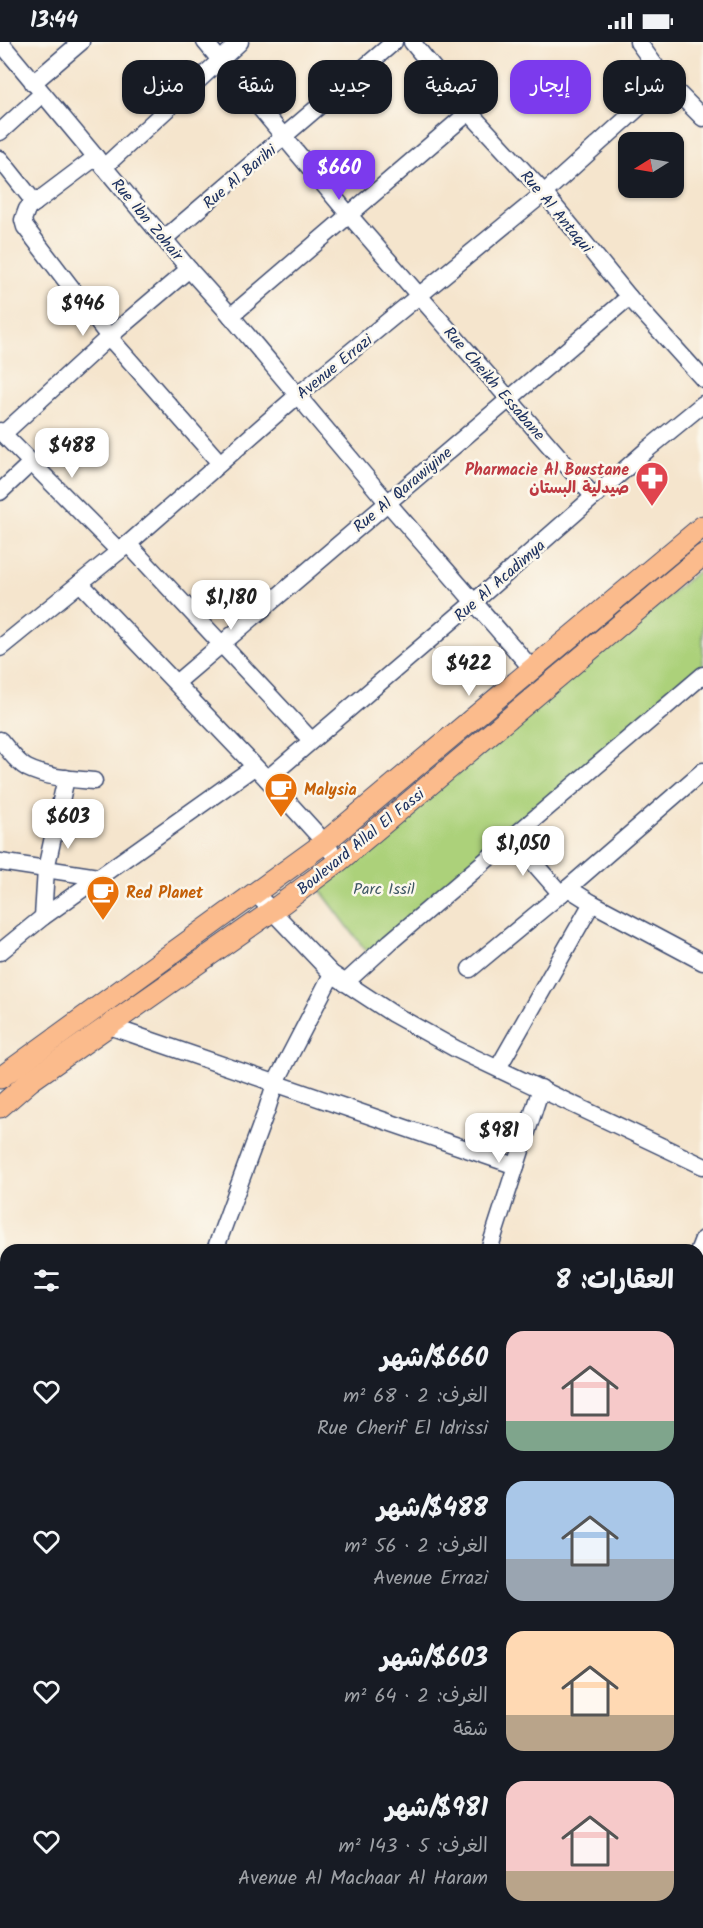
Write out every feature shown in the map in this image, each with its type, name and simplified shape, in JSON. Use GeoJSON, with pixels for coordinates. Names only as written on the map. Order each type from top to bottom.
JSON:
{"type":"FeatureCollection","features":[{"type":"Feature","properties":{"kind":"main road","name":"Boulevard Allal El Fassi"},"geometry":{"type":"LineString","coordinates":[[0,1078],[324,843],[703,526]]}},
{"type":"Feature","properties":{"kind":"main road","name":"Boulevard Allal El Fassi"},"geometry":{"type":"LineString","coordinates":[[0,1107],[25,1085],[339,861],[703,555]]}},
{"type":"Feature","properties":{"kind":"street","name":"Rue Ibn Zohair"},"geometry":{"type":"LineString","coordinates":[[0,42],[189,269],[533,670]]}},
{"type":"Feature","properties":{"kind":"street"},"geometry":{"type":"LineString","coordinates":[[0,132],[81,42]]}},
{"type":"Feature","properties":{"kind":"street","name":"Rue Cheikh Essabane"},"geometry":{"type":"LineString","coordinates":[[205,42],[349,215],[594,497]]}},
{"type":"Feature","properties":{"kind":"street"},"geometry":{"type":"LineString","coordinates":[[220,463],[109,337],[25,227],[23,220],[24,214],[35,203],[100,162],[240,42]]}},
{"type":"Feature","properties":{"kind":"street","name":"Rue Al Barihi"},"geometry":{"type":"LineString","coordinates":[[165,238],[394,42]]}},
{"type":"Feature","properties":{"kind":"street","name":"Rue Al Antaqui"},"geometry":{"type":"LineString","coordinates":[[412,42],[427,60]]}},
{"type":"Feature","properties":{"kind":"street"},"geometry":{"type":"LineString","coordinates":[[638,42],[651,60]]}},
{"type":"Feature","properties":{"kind":"street"},"geometry":{"type":"LineString","coordinates":[[686,101],[703,118]]}},
{"type":"Feature","properties":{"kind":"street"},"geometry":{"type":"LineString","coordinates":[[231,316],[467,114]]}},
{"type":"Feature","properties":{"kind":"street","name":"Rue Al Antaqui"},"geometry":{"type":"LineString","coordinates":[[471,114],[544,193],[628,297],[703,379]]}},
{"type":"Feature","properties":{"kind":"street","name":"Avenue Errazi"},"geometry":{"type":"LineString","coordinates":[[0,648],[123,548],[298,396],[544,193],[632,114]]}},
{"type":"Feature","properties":{"kind":"street"},"geometry":{"type":"LineString","coordinates":[[0,159],[35,203]]}},
{"type":"Feature","properties":{"kind":"street"},"geometry":{"type":"LineString","coordinates":[[189,269],[2,433],[220,644],[310,740]]}},
{"type":"Feature","properties":{"kind":"street","name":"Rue Al Qarawiyine"},"geometry":{"type":"LineString","coordinates":[[176,683],[628,297]]}},
{"type":"Feature","properties":{"kind":"street","name":"Rue Al Acadimya"},"geometry":{"type":"LineString","coordinates":[[267,779],[703,404]]}},
{"type":"Feature","properties":{"kind":"street"},"geometry":{"type":"LineString","coordinates":[[0,492],[32,462]]}},
{"type":"Feature","properties":{"kind":"street"},"geometry":{"type":"LineString","coordinates":[[80,583],[267,779],[339,861]]}},
{"type":"Feature","properties":{"kind":"street"},"geometry":{"type":"LineString","coordinates":[[217,1244],[275,1084],[338,978],[390,942],[703,675]]}},
{"type":"Feature","properties":{"kind":"street"},"geometry":{"type":"LineString","coordinates":[[0,740],[26,768],[66,778],[94,781]]}},
{"type":"Feature","properties":{"kind":"street"},"geometry":{"type":"LineString","coordinates":[[0,952],[43,917],[254,767]]}},
{"type":"Feature","properties":{"kind":"street"},"geometry":{"type":"LineString","coordinates":[[470,969],[565,891],[703,771]]}},
{"type":"Feature","properties":{"kind":"street"},"geometry":{"type":"LineString","coordinates":[[43,917],[46,869],[66,778]]}},
{"type":"Feature","properties":{"kind":"street"},"geometry":{"type":"LineString","coordinates":[[512,838],[565,891],[703,962]]}},
{"type":"Feature","properties":{"kind":"street"},"geometry":{"type":"LineString","coordinates":[[0,862],[98,877]]}},
{"type":"Feature","properties":{"kind":"street"},"geometry":{"type":"LineString","coordinates":[[256,894],[338,978],[402,1019],[456,1049],[703,1166]]}},
{"type":"Feature","properties":{"kind":"street"},"geometry":{"type":"LineString","coordinates":[[498,1068],[592,903]]}},
{"type":"Feature","properties":{"kind":"street"},"geometry":{"type":"LineString","coordinates":[[109,1026],[516,1166]]}},
{"type":"Feature","properties":{"kind":"street"},"geometry":{"type":"LineString","coordinates":[[491,1244],[541,1089]]}},
{"type":"Feature","properties":{"kind":"green space","name":"Parc Issil"},"geometry":{"type":"Polygon","coordinates":[[[703,567],[703,673],[369,955],[318,887],[703,567]]]}},
{"type":"Feature","properties":{"kind":"place","name":"Pharmacie Al Boustane صيدلية البستان"},"geometry":{"type":"Point","coordinates":[652,507]}},
{"type":"Feature","properties":{"kind":"place","name":"Malysia"},"geometry":{"type":"Point","coordinates":[281,818]}},
{"type":"Feature","properties":{"kind":"place","name":"Red Planet"},"geometry":{"type":"Point","coordinates":[103,921]}}]}
